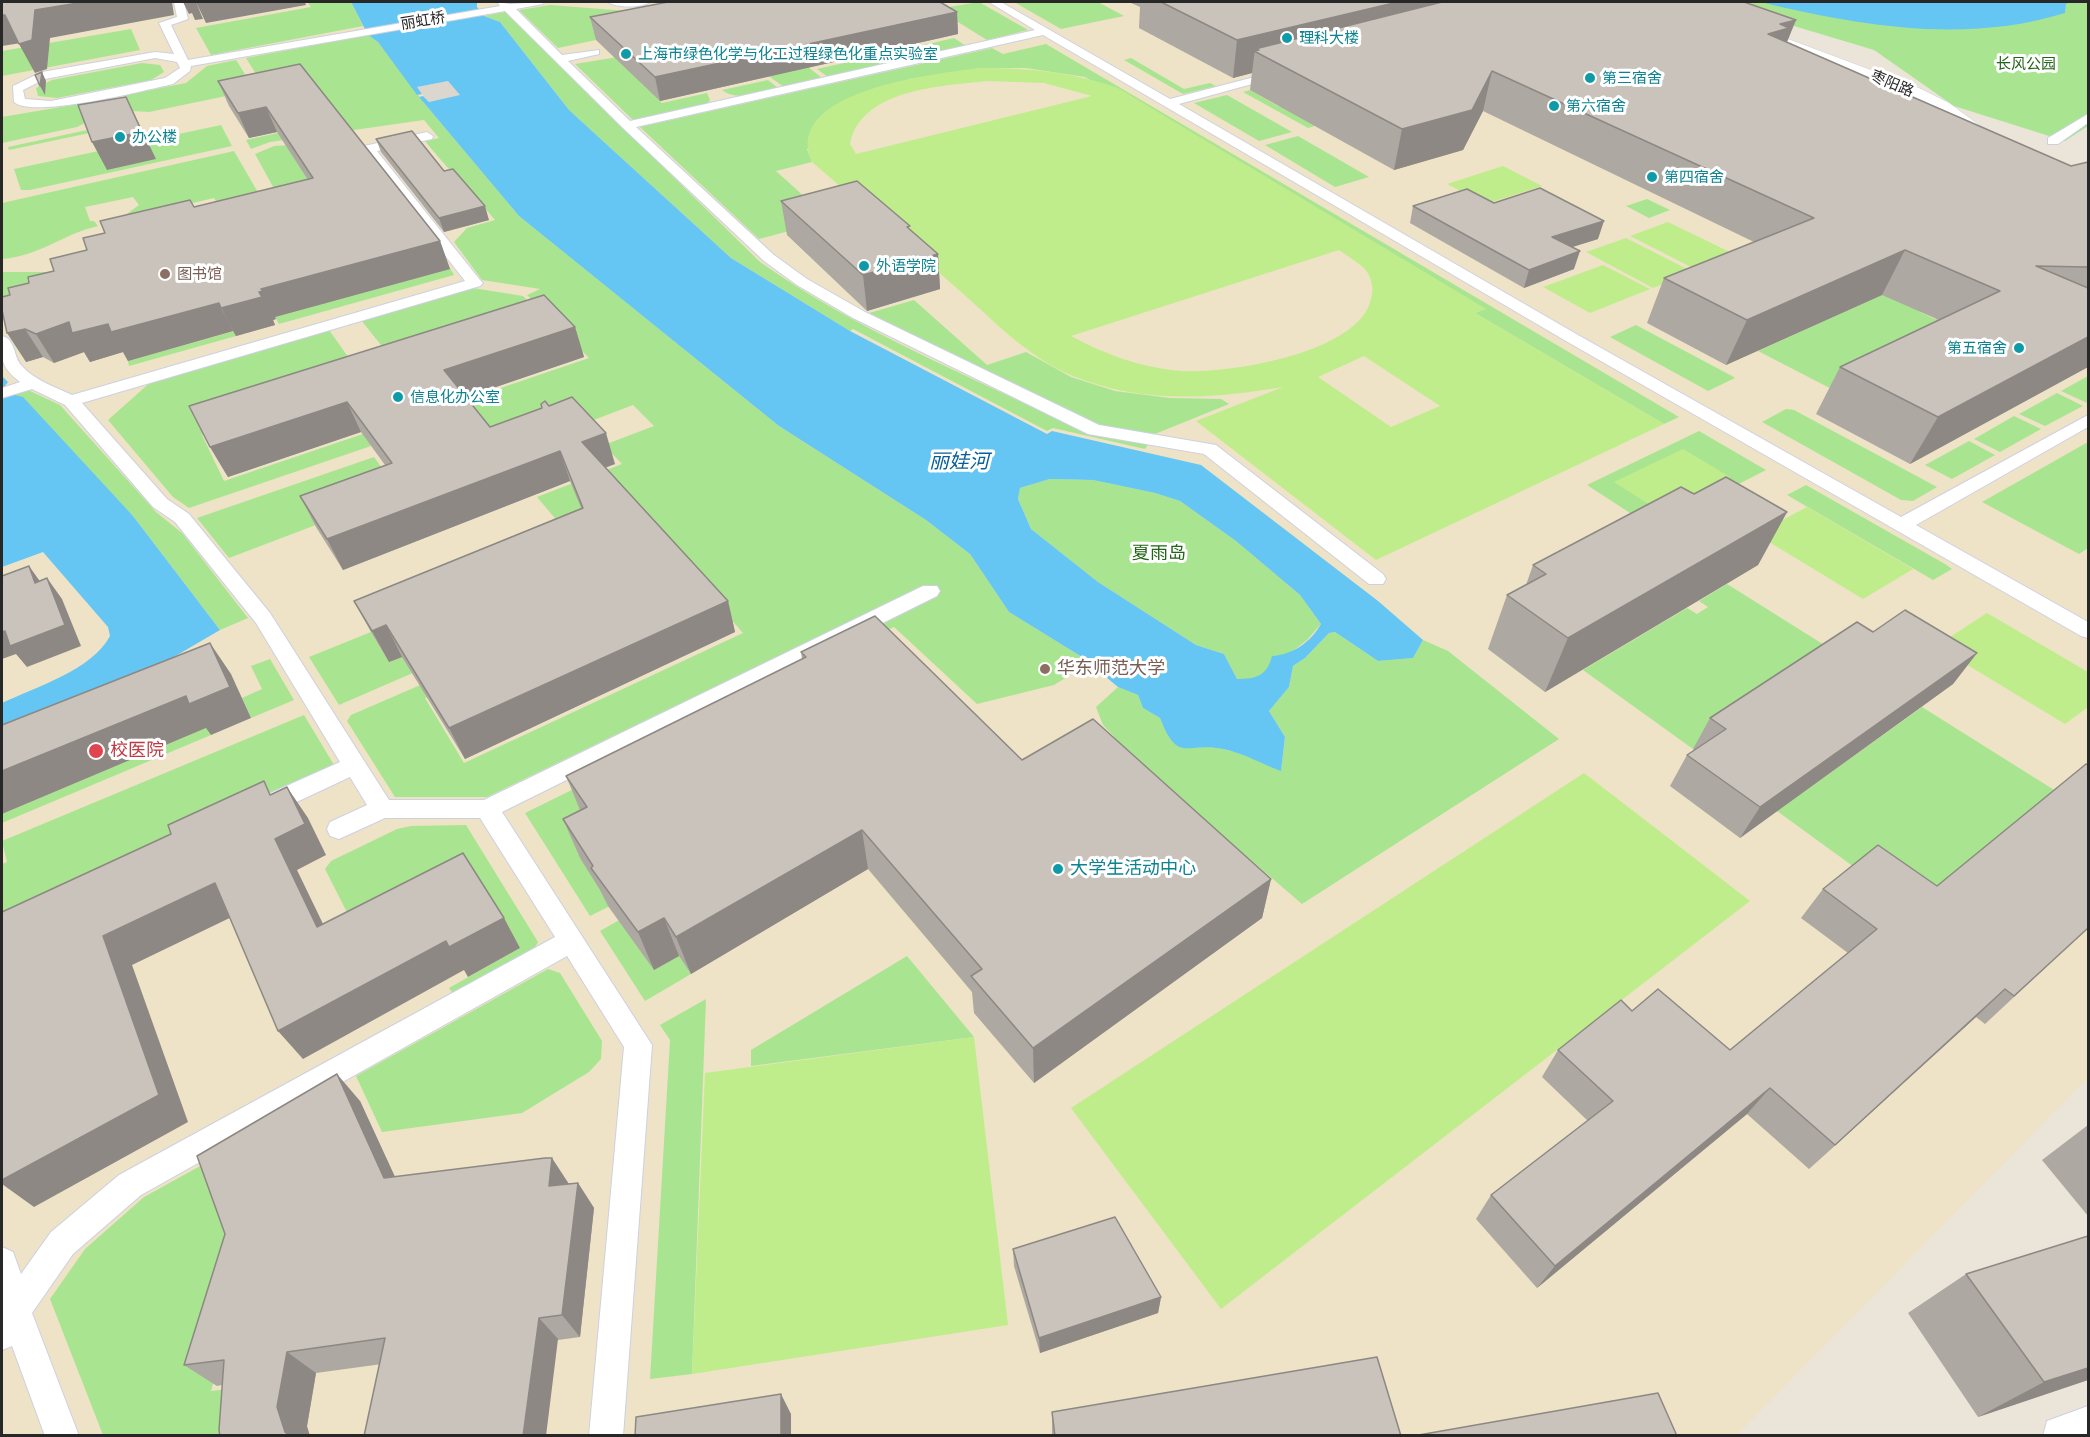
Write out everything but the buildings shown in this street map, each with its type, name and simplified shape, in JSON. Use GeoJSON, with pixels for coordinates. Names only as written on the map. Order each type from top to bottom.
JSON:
{"type":"FeatureCollection","features":[{"type":"Feature","properties":{"kind":"street","name":"枣阳路"},"geometry":{"type":"LineString","coordinates":[[1676,2],[1803,48],[1913,92],[1943,108],[2007,152]]}},
{"type":"Feature","properties":{"kind":"lane"},"geometry":{"type":"LineString","coordinates":[[179,2],[183,19],[165,23],[183,62],[186,69],[169,81],[104,99],[51,105],[20,102],[18,95],[17,88],[42,76],[155,55],[183,62]]}},
{"type":"Feature","properties":{"kind":"lane","name":"丽虹桥"},"geometry":{"type":"LineString","coordinates":[[183,62],[485,11],[504,4],[539,2]]}},
{"type":"Feature","properties":{"kind":"lane"},"geometry":{"type":"LineString","coordinates":[[613,2],[645,2]]}},
{"type":"Feature","properties":{"kind":"lane"},"geometry":{"type":"LineString","coordinates":[[994,2],[1562,332],[2088,632]]}},
{"type":"Feature","properties":{"kind":"lane"},"geometry":{"type":"LineString","coordinates":[[504,4],[627,126],[769,258],[802,282],[859,315],[1094,430],[1210,449],[1376,579]]}},
{"type":"Feature","properties":{"kind":"lane"},"geometry":{"type":"LineString","coordinates":[[627,126],[1046,32]]}},
{"type":"Feature","properties":{"kind":"lane"},"geometry":{"type":"LineString","coordinates":[[560,59],[595,52]]}},
{"type":"Feature","properties":{"kind":"lane"},"geometry":{"type":"LineString","coordinates":[[1170,103],[1290,70]]}},
{"type":"Feature","properties":{"kind":"lane"},"geometry":{"type":"LineString","coordinates":[[2,98],[18,95]]}},
{"type":"Feature","properties":{"kind":"lane"},"geometry":{"type":"LineString","coordinates":[[2053,141],[2088,118]]}},
{"type":"Feature","properties":{"kind":"lane"},"geometry":{"type":"LineString","coordinates":[[2,341],[13,368],[16,388],[71,401],[108,388],[475,283],[369,148],[427,136]]}},
{"type":"Feature","properties":{"kind":"lane"},"geometry":{"type":"LineString","coordinates":[[71,401],[160,503],[182,518],[263,618],[382,809]]}},
{"type":"Feature","properties":{"kind":"lane"},"geometry":{"type":"LineString","coordinates":[[1901,525],[2088,420]]}},
{"type":"Feature","properties":{"kind":"lane"},"geometry":{"type":"LineString","coordinates":[[339,829],[382,809],[487,809],[930,591]]}},
{"type":"Feature","properties":{"kind":"lane"},"geometry":{"type":"LineString","coordinates":[[237,819],[355,765]]}},
{"type":"Feature","properties":{"kind":"lane"},"geometry":{"type":"LineString","coordinates":[[487,809],[638,1045],[606,1436]]}},
{"type":"Feature","properties":{"kind":"lane"},"geometry":{"type":"LineString","coordinates":[[8,1322],[62,1243],[130,1185],[571,941]]}},
{"type":"Feature","properties":{"kind":"lane"},"geometry":{"type":"LineString","coordinates":[[2,1263],[8,1322],[62,1436]]}},
{"type":"Feature","properties":{"kind":"shaded area","name":"华东师范大学"},"geometry":{"type":"Polygon","coordinates":[[[2,2],[1447,2],[2088,259],[2088,1078],[1737,1435],[2,1436],[2,2]]]}},
{"type":"Feature","properties":{"kind":"shaded area"},"geometry":{"type":"Polygon","coordinates":[[[448,81],[461,96],[428,102],[417,87],[448,81]]]}},
{"type":"Feature","properties":{"kind":"green space"},"geometry":{"type":"Polygon","coordinates":[[[307,2],[351,2],[363,26],[211,55],[196,28],[311,7],[307,2]]]}},
{"type":"Feature","properties":{"kind":"green space"},"geometry":{"type":"Polygon","coordinates":[[[674,2],[596,40],[558,48],[519,10],[550,5],[628,11],[674,2]]]}},
{"type":"Feature","properties":{"kind":"green space"},"geometry":{"type":"Polygon","coordinates":[[[979,2],[1028,30],[987,40],[937,9],[979,2]]]}},
{"type":"Feature","properties":{"kind":"green space"},"geometry":{"type":"Polygon","coordinates":[[[1014,2],[1098,2],[1124,16],[1061,29],[1014,2]]]}},
{"type":"Feature","properties":{"kind":"green space","name":"长风公园"},"geometry":{"type":"Polygon","coordinates":[[[1714,2],[2088,2],[2088,126],[2065,141],[1954,106],[1874,50],[1714,2]]]}},
{"type":"Feature","properties":{"kind":"green space"},"geometry":{"type":"Polygon","coordinates":[[[505,12],[760,262],[832,308],[947,367],[1063,422],[1073,414],[869,313],[914,300],[987,365],[1026,352],[1071,377],[1115,391],[1170,398],[1221,399],[1229,404],[1155,434],[1145,449],[1053,428],[1047,431],[853,329],[850,331],[731,258],[569,110],[500,22],[484,16],[505,12]]]}},
{"type":"Feature","properties":{"kind":"green space"},"geometry":{"type":"Polygon","coordinates":[[[131,29],[140,50],[2,76],[2,51],[131,29]]]}},
{"type":"Feature","properties":{"kind":"green space"},"geometry":{"type":"Polygon","coordinates":[[[368,35],[378,42],[424,103],[519,216],[779,426],[926,520],[970,554],[1009,612],[1082,657],[1077,671],[1054,685],[977,704],[894,627],[790,678],[772,659],[487,797],[395,797],[347,721],[351,715],[478,660],[485,671],[425,698],[464,763],[743,633],[630,504],[564,529],[537,497],[622,464],[604,445],[654,426],[633,405],[505,454],[421,415],[589,358],[527,295],[540,289],[482,280],[454,242],[467,228],[495,220],[425,141],[439,138],[424,120],[270,142],[251,149],[246,140],[336,120],[269,95],[246,58],[368,35]]]}},
{"type":"Feature","properties":{"kind":"green space"},"geometry":{"type":"Polygon","coordinates":[[[954,38],[966,46],[914,57],[893,52],[954,38]]]}},
{"type":"Feature","properties":{"kind":"green space"},"geometry":{"type":"Polygon","coordinates":[[[1046,44],[1679,417],[1664,424],[1475,313],[1485,309],[1085,77],[1026,68],[982,68],[909,79],[807,149],[812,162],[776,171],[828,218],[827,221],[759,239],[640,127],[992,48],[1003,54],[1046,44]]]}},
{"type":"Feature","properties":{"kind":"green space"},"geometry":{"type":"Polygon","coordinates":[[[880,55],[885,61],[882,65],[828,77],[817,69],[880,55]]]}},
{"type":"Feature","properties":{"kind":"green space"},"geometry":{"type":"Polygon","coordinates":[[[618,57],[662,103],[707,93],[710,100],[707,104],[634,121],[575,64],[618,57]]]}},
{"type":"Feature","properties":{"kind":"green space"},"geometry":{"type":"Polygon","coordinates":[[[1131,58],[1184,89],[1210,83],[1216,86],[1183,94],[1124,60],[1131,58]]]}},
{"type":"Feature","properties":{"kind":"green space"},"geometry":{"type":"Polygon","coordinates":[[[236,60],[255,90],[149,112],[132,111],[125,95],[186,83],[207,66],[236,60]]]}},
{"type":"Feature","properties":{"kind":"green space"},"geometry":{"type":"Polygon","coordinates":[[[142,63],[160,65],[164,72],[151,80],[57,98],[38,96],[36,88],[52,80],[142,63]]]}},
{"type":"Feature","properties":{"kind":"green space"},"geometry":{"type":"Polygon","coordinates":[[[803,63],[822,78],[784,87],[763,72],[803,63]]]}},
{"type":"Feature","properties":{"kind":"green space"},"geometry":{"type":"Polygon","coordinates":[[[982,68],[1034,70],[1084,78],[1118,88],[1486,309],[1475,313],[1664,424],[1376,560],[1196,421],[1283,387],[1204,396],[1151,395],[1099,385],[1073,376],[1042,359],[1013,338],[812,162],[808,137],[819,118],[840,102],[869,90],[901,81],[982,68]],[[987,81],[926,89],[886,101],[870,112],[857,126],[850,144],[856,154],[1092,96],[1044,83],[987,81]],[[1339,250],[1071,336],[1097,349],[1151,367],[1201,371],[1257,364],[1317,347],[1343,334],[1361,318],[1371,299],[1372,284],[1365,269],[1339,250]],[[1364,356],[1318,377],[1391,427],[1440,406],[1364,356]]]}},
{"type":"Feature","properties":{"kind":"green space"},"geometry":{"type":"Polygon","coordinates":[[[768,80],[778,88],[742,96],[728,94],[722,90],[768,80]]]}},
{"type":"Feature","properties":{"kind":"green space"},"geometry":{"type":"Polygon","coordinates":[[[1250,90],[1278,106],[1343,118],[1308,128],[1243,92],[1250,90]]]}},
{"type":"Feature","properties":{"kind":"green space"},"geometry":{"type":"Polygon","coordinates":[[[1227,95],[1292,132],[1259,141],[1194,103],[1227,95]]]}},
{"type":"Feature","properties":{"kind":"green space"},"geometry":{"type":"Polygon","coordinates":[[[84,103],[91,120],[77,127],[2,143],[2,117],[84,103]]]}},
{"type":"Feature","properties":{"kind":"green space"},"geometry":{"type":"Polygon","coordinates":[[[221,125],[232,146],[30,190],[21,190],[14,169],[221,125]]]}},
{"type":"Feature","properties":{"kind":"green space"},"geometry":{"type":"Polygon","coordinates":[[[92,129],[99,131],[9,150],[8,147],[92,129]]]}},
{"type":"Feature","properties":{"kind":"green space"},"geometry":{"type":"Polygon","coordinates":[[[1298,136],[1369,177],[1335,187],[1265,145],[1298,136]]]}},
{"type":"Feature","properties":{"kind":"green space"},"geometry":{"type":"Polygon","coordinates":[[[308,144],[319,198],[283,205],[255,154],[274,146],[308,144]]]}},
{"type":"Feature","properties":{"kind":"green space"},"geometry":{"type":"Polygon","coordinates":[[[234,151],[260,196],[219,206],[214,198],[125,219],[124,216],[139,205],[133,197],[85,207],[90,221],[94,221],[98,226],[28,254],[2,259],[2,203],[234,151]]]}},
{"type":"Feature","properties":{"kind":"green space"},"geometry":{"type":"Polygon","coordinates":[[[1503,166],[1542,186],[1486,204],[1447,184],[1503,166]]]}},
{"type":"Feature","properties":{"kind":"green space"},"geometry":{"type":"Polygon","coordinates":[[[1647,199],[1670,210],[1649,218],[1626,206],[1647,199]]]}},
{"type":"Feature","properties":{"kind":"green space"},"geometry":{"type":"Polygon","coordinates":[[[1668,222],[1736,255],[1697,270],[1630,236],[1668,222]]]}},
{"type":"Feature","properties":{"kind":"green space"},"geometry":{"type":"Polygon","coordinates":[[[1626,238],[1693,272],[1653,288],[1586,252],[1626,238]]]}},
{"type":"Feature","properties":{"kind":"green space"},"geometry":{"type":"Polygon","coordinates":[[[1603,265],[1650,289],[1590,313],[1543,287],[1603,265]]]}},
{"type":"Feature","properties":{"kind":"green space"},"geometry":{"type":"Polygon","coordinates":[[[450,268],[454,275],[279,324],[275,317],[450,268]]]}},
{"type":"Feature","properties":{"kind":"green space"},"geometry":{"type":"Polygon","coordinates":[[[2,272],[50,272],[2,304],[2,272]]]}},
{"type":"Feature","properties":{"kind":"green space"},"geometry":{"type":"Polygon","coordinates":[[[1901,286],[1920,312],[1935,319],[1953,310],[1849,398],[1758,351],[1901,286]]]}},
{"type":"Feature","properties":{"kind":"green space"},"geometry":{"type":"Polygon","coordinates":[[[473,288],[523,296],[549,321],[400,369],[361,320],[473,288]]]}},
{"type":"Feature","properties":{"kind":"green space"},"geometry":{"type":"Polygon","coordinates":[[[1636,325],[1735,378],[1708,391],[1610,337],[1636,325]]]}},
{"type":"Feature","properties":{"kind":"green space"},"geometry":{"type":"Polygon","coordinates":[[[329,330],[366,382],[202,435],[224,481],[410,418],[418,430],[189,508],[173,497],[108,420],[153,380],[329,330]]]}},
{"type":"Feature","properties":{"kind":"green space"},"geometry":{"type":"Polygon","coordinates":[[[234,331],[236,336],[129,366],[128,361],[234,331]]]}},
{"type":"Feature","properties":{"kind":"green space"},"geometry":{"type":"Polygon","coordinates":[[[2088,376],[2087,403],[2061,391],[2088,376]]]}},
{"type":"Feature","properties":{"kind":"green space"},"geometry":{"type":"Polygon","coordinates":[[[28,390],[60,405],[156,512],[182,533],[248,618],[220,630],[133,516],[15,395],[28,390]]]}},
{"type":"Feature","properties":{"kind":"green space"},"geometry":{"type":"Polygon","coordinates":[[[2057,393],[2083,406],[2045,426],[2019,414],[2057,393]]]}},
{"type":"Feature","properties":{"kind":"green space"},"geometry":{"type":"Polygon","coordinates":[[[1786,409],[1794,410],[1937,487],[1913,501],[1901,500],[1762,422],[1786,409]]]}},
{"type":"Feature","properties":{"kind":"green space"},"geometry":{"type":"Polygon","coordinates":[[[2014,416],[2041,429],[2000,452],[1974,439],[2014,416]]]}},
{"type":"Feature","properties":{"kind":"green space"},"geometry":{"type":"Polygon","coordinates":[[[1699,431],[1766,470],[1653,528],[1587,485],[1699,431]]]}},
{"type":"Feature","properties":{"kind":"green space"},"geometry":{"type":"Polygon","coordinates":[[[1969,441],[1995,455],[1952,479],[1925,465],[1969,441]]]}},
{"type":"Feature","properties":{"kind":"green space"},"geometry":{"type":"Polygon","coordinates":[[[2088,442],[2088,548],[2079,554],[1982,502],[2088,442]]]}},
{"type":"Feature","properties":{"kind":"green space"},"geometry":{"type":"Polygon","coordinates":[[[1683,449],[1730,477],[1661,512],[1614,482],[1683,449]]]}},
{"type":"Feature","properties":{"kind":"green space"},"geometry":{"type":"Polygon","coordinates":[[[374,457],[400,493],[229,558],[197,518],[374,457]]]}},
{"type":"Feature","properties":{"kind":"green space","name":"夏雨岛"},"geometry":{"type":"Polygon","coordinates":[[[1050,479],[1093,480],[1155,493],[1180,501],[1236,541],[1300,595],[1321,624],[1307,640],[1257,679],[1237,679],[1224,654],[1196,645],[1098,582],[1031,529],[1018,499],[1020,488],[1050,479]]]}},
{"type":"Feature","properties":{"kind":"green space"},"geometry":{"type":"Polygon","coordinates":[[[1806,485],[1952,569],[1933,580],[1787,495],[1806,485]]]}},
{"type":"Feature","properties":{"kind":"green space"},"geometry":{"type":"Polygon","coordinates":[[[1807,507],[1913,569],[1863,599],[1756,534],[1807,507]]]}},
{"type":"Feature","properties":{"kind":"green space"},"geometry":{"type":"Polygon","coordinates":[[[1727,584],[1837,653],[1693,749],[1583,670],[1687,608],[1697,614],[1708,607],[1699,601],[1727,584]]]}},
{"type":"Feature","properties":{"kind":"green space"},"geometry":{"type":"Polygon","coordinates":[[[1987,613],[2088,672],[2088,707],[2065,724],[1936,646],[1987,613]]]}},
{"type":"Feature","properties":{"kind":"green space"},"geometry":{"type":"Polygon","coordinates":[[[371,632],[389,662],[460,632],[468,649],[339,705],[309,657],[371,632]]]}},
{"type":"Feature","properties":{"kind":"green space"},"geometry":{"type":"Polygon","coordinates":[[[1335,632],[1378,661],[1413,658],[1423,640],[1448,651],[1559,739],[1302,904],[1143,767],[1103,725],[1096,707],[1118,687],[1138,695],[1143,708],[1160,718],[1166,732],[1178,746],[1223,749],[1281,770],[1285,737],[1269,711],[1289,687],[1293,666],[1305,658],[1329,633],[1335,632]]]}},
{"type":"Feature","properties":{"kind":"green space"},"geometry":{"type":"Polygon","coordinates":[[[270,659],[294,700],[251,718],[242,698],[262,689],[251,666],[270,659]]]}},
{"type":"Feature","properties":{"kind":"green space"},"geometry":{"type":"Polygon","coordinates":[[[1922,707],[2059,793],[1916,912],[1777,811],[1922,707]]]}},
{"type":"Feature","properties":{"kind":"green space"},"geometry":{"type":"Polygon","coordinates":[[[304,715],[334,765],[2,917],[2,864],[7,862],[2,841],[304,715]]]}},
{"type":"Feature","properties":{"kind":"green space"},"geometry":{"type":"Polygon","coordinates":[[[208,727],[211,735],[2,823],[2,814],[208,727]]]}},
{"type":"Feature","properties":{"kind":"green space"},"geometry":{"type":"Polygon","coordinates":[[[1584,773],[1750,901],[1221,1309],[1071,1108],[1584,773]]]}},
{"type":"Feature","properties":{"kind":"green space"},"geometry":{"type":"Polygon","coordinates":[[[590,781],[589,872],[612,905],[590,916],[525,813],[590,781]]]}},
{"type":"Feature","properties":{"kind":"green space"},"geometry":{"type":"Polygon","coordinates":[[[466,825],[538,942],[534,949],[454,995],[449,988],[520,948],[363,944],[325,869],[331,861],[397,829],[411,826],[466,825]]]}},
{"type":"Feature","properties":{"kind":"green space"},"geometry":{"type":"Polygon","coordinates":[[[621,919],[654,970],[679,956],[691,974],[645,1001],[600,931],[621,919]]]}},
{"type":"Feature","properties":{"kind":"green space"},"geometry":{"type":"Polygon","coordinates":[[[907,956],[974,1037],[751,1066],[751,1050],[907,956]]]}},
{"type":"Feature","properties":{"kind":"green space"},"geometry":{"type":"Polygon","coordinates":[[[548,969],[560,973],[602,1041],[601,1059],[589,1072],[522,1113],[382,1132],[356,1076],[548,969]]]}},
{"type":"Feature","properties":{"kind":"green space"},"geometry":{"type":"Polygon","coordinates":[[[706,999],[692,1374],[650,1379],[670,1040],[660,1025],[706,999]]]}},
{"type":"Feature","properties":{"kind":"green space"},"geometry":{"type":"Polygon","coordinates":[[[974,1037],[1008,1325],[692,1374],[705,1073],[974,1037]]]}},
{"type":"Feature","properties":{"kind":"green space"},"geometry":{"type":"Polygon","coordinates":[[[211,1160],[248,1262],[211,1391],[251,1386],[242,1435],[103,1435],[50,1299],[85,1249],[144,1197],[211,1160]]]}},
{"type":"Feature","properties":{"kind":"water","name":"丽娃河"},"geometry":{"type":"Polygon","coordinates":[[[351,2],[477,2],[477,7],[484,16],[500,22],[569,110],[731,258],[850,331],[1047,434],[1052,431],[1201,465],[1378,601],[1423,640],[1413,658],[1378,661],[1335,632],[1329,633],[1305,658],[1293,666],[1289,687],[1269,711],[1285,737],[1281,771],[1223,749],[1178,746],[1172,742],[1160,718],[1143,708],[1138,695],[1118,687],[1082,657],[1009,612],[970,554],[926,520],[779,426],[519,216],[419,97],[423,96],[429,102],[460,95],[448,81],[417,87],[422,94],[417,95],[378,42],[368,35],[351,2]],[[1050,479],[1020,488],[1018,499],[1031,529],[1098,582],[1196,645],[1224,654],[1237,679],[1260,675],[1267,668],[1272,656],[1294,650],[1317,631],[1321,624],[1300,595],[1236,541],[1180,501],[1155,493],[1093,480],[1050,479]]]}},
{"type":"Feature","properties":{"kind":"water"},"geometry":{"type":"Polygon","coordinates":[[[1760,2],[2070,2],[2066,4],[2065,13],[2027,22],[1989,28],[1951,29],[1874,24],[1760,2]]]}},
{"type":"Feature","properties":{"kind":"water"},"geometry":{"type":"Polygon","coordinates":[[[2,376],[8,382],[5,386],[15,395],[23,397],[133,516],[220,630],[155,668],[2,745],[2,703],[77,668],[102,648],[110,636],[108,627],[43,552],[2,567],[2,376]]]}},
{"type":"Feature","properties":{"kind":"place","name":"理科大楼"},"geometry":{"type":"Point","coordinates":[1287,38]}},
{"type":"Feature","properties":{"kind":"place","name":"上海市绿色化学与化工过程绿色化重点实验室"},"geometry":{"type":"Point","coordinates":[626,54]}},
{"type":"Feature","properties":{"kind":"place","name":"第三宿舍"},"geometry":{"type":"Point","coordinates":[1590,78]}},
{"type":"Feature","properties":{"kind":"place","name":"第六宿舍"},"geometry":{"type":"Point","coordinates":[1554,106]}},
{"type":"Feature","properties":{"kind":"place","name":"办公楼"},"geometry":{"type":"Point","coordinates":[120,137]}},
{"type":"Feature","properties":{"kind":"place","name":"第四宿舍"},"geometry":{"type":"Point","coordinates":[1652,177]}},
{"type":"Feature","properties":{"kind":"place","name":"外语学院"},"geometry":{"type":"Point","coordinates":[864,266]}},
{"type":"Feature","properties":{"kind":"place","name":"图书馆"},"geometry":{"type":"Point","coordinates":[165,274]}},
{"type":"Feature","properties":{"kind":"place","name":"第五宿舍"},"geometry":{"type":"Point","coordinates":[2019,348]}},
{"type":"Feature","properties":{"kind":"place","name":"信息化办公室"},"geometry":{"type":"Point","coordinates":[398,397]}},
{"type":"Feature","properties":{"kind":"place","name":"华东师范大学"},"geometry":{"type":"Point","coordinates":[1045,669]}},
{"type":"Feature","properties":{"kind":"place","name":"校医院"},"geometry":{"type":"Point","coordinates":[96,751]}},
{"type":"Feature","properties":{"kind":"place","name":"大学生活动中心"},"geometry":{"type":"Point","coordinates":[1058,869]}}]}
